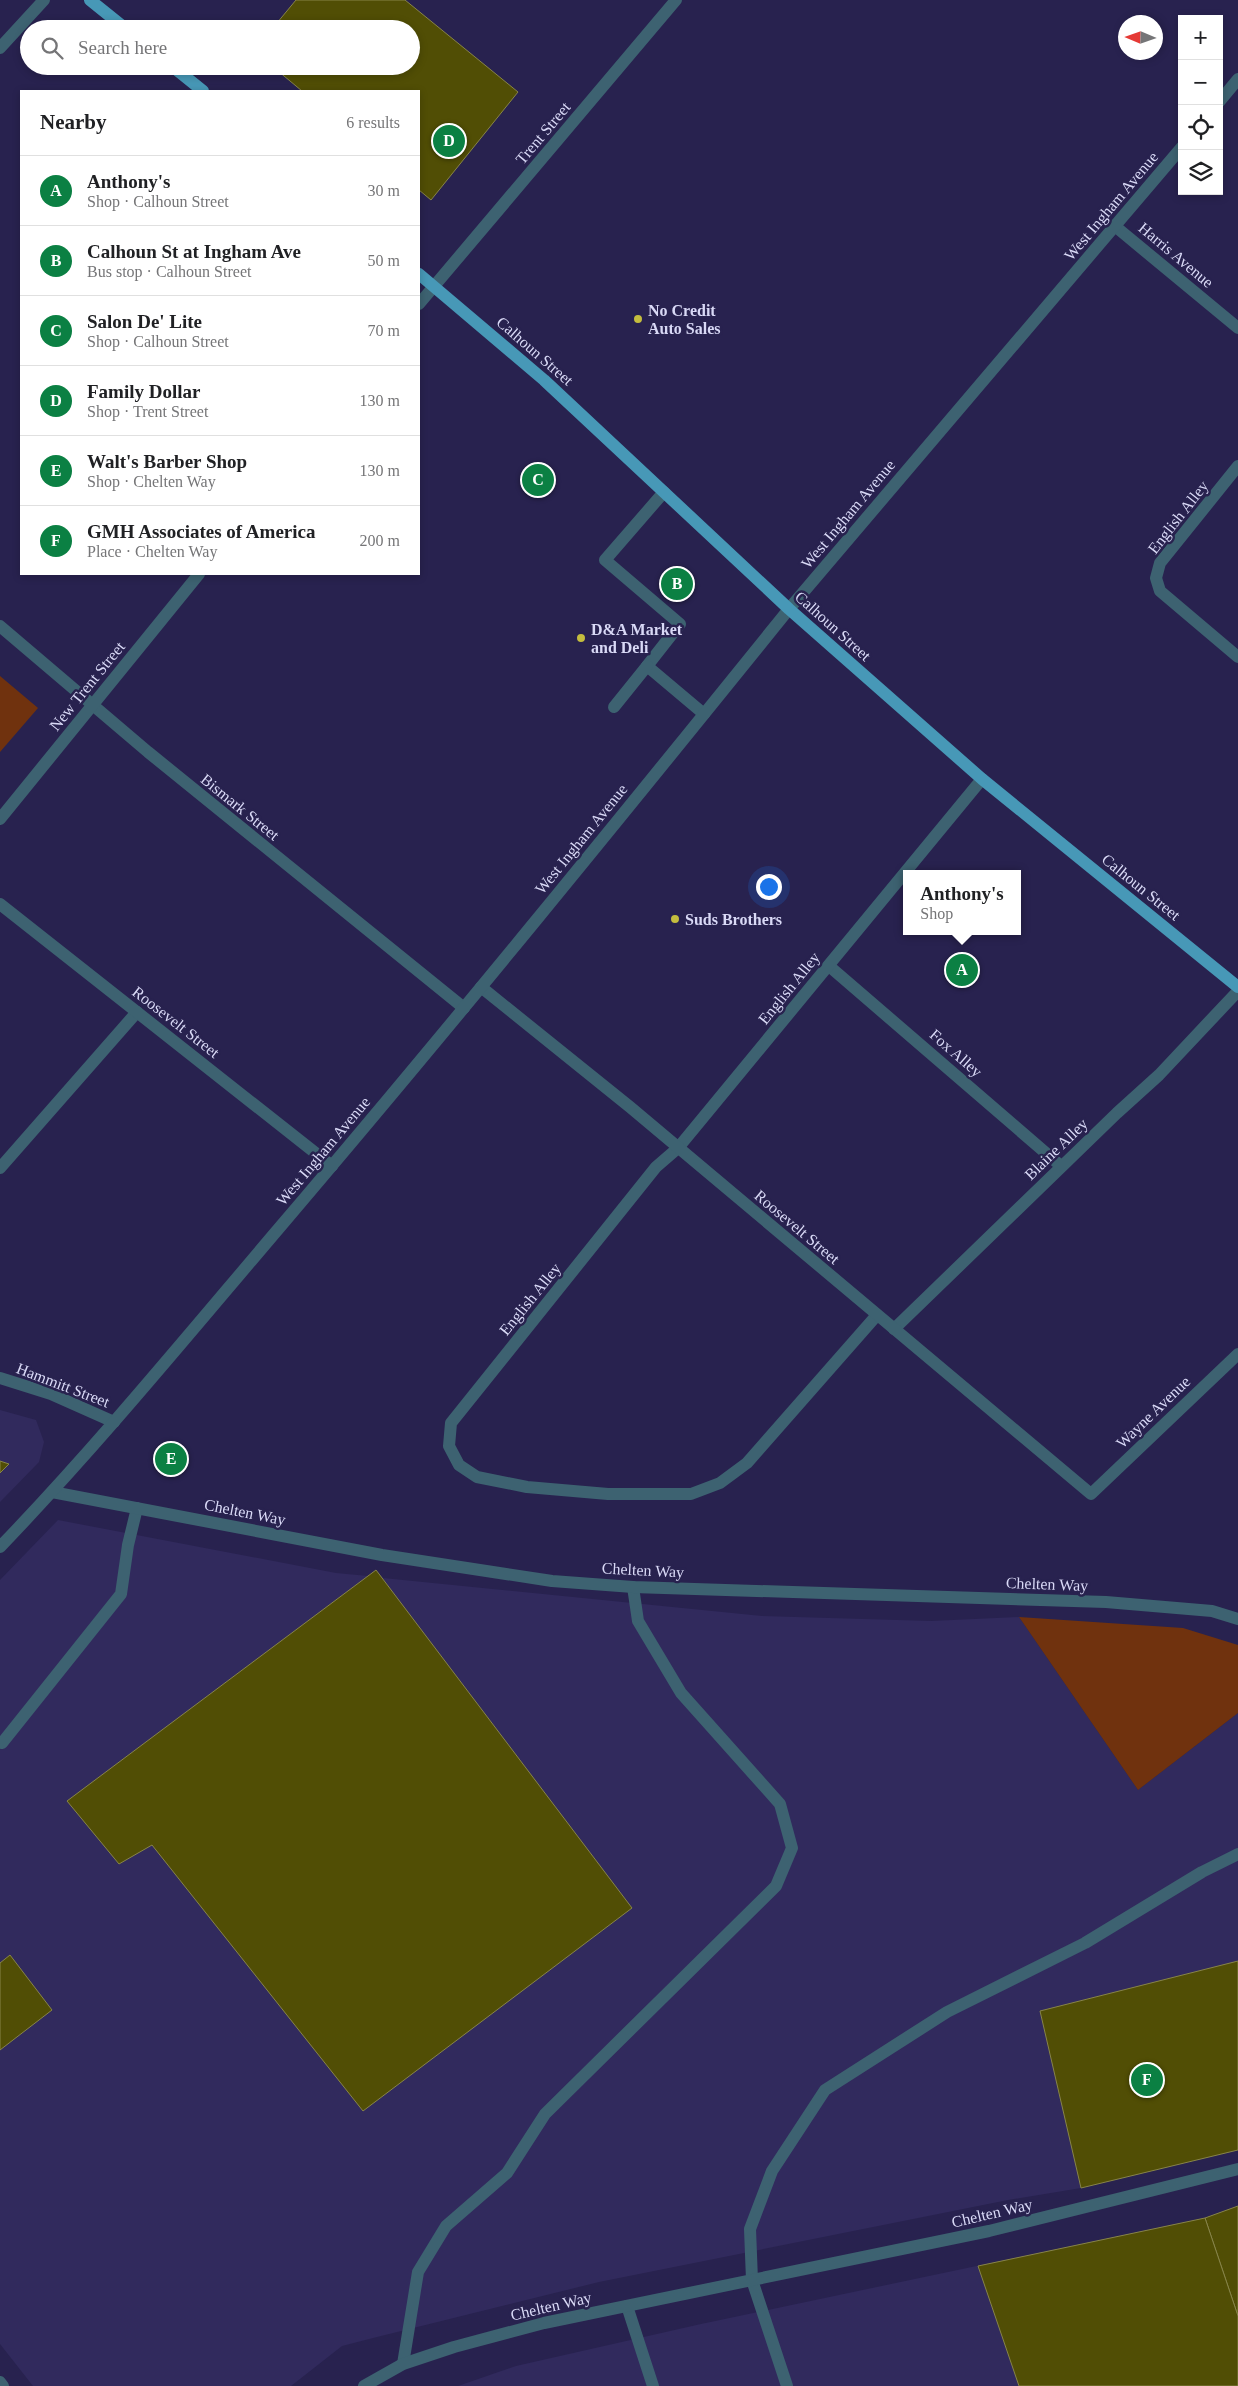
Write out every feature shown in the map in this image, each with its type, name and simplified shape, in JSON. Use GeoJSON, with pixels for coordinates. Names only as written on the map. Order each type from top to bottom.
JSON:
{"type":"FeatureCollection","features":[{"type":"Feature","properties":{"kind":"main road"},"geometry":{"type":"LineString","coordinates":[[90,0],[115,20]]}},
{"type":"Feature","properties":{"kind":"main road"},"geometry":{"type":"LineString","coordinates":[[183,75],[202,90]]}},
{"type":"Feature","properties":{"kind":"main road","name":"Calhoun Street"},"geometry":{"type":"LineString","coordinates":[[420,275],[544,380],[789,609],[982,778],[1238,989]]}},
{"type":"Feature","properties":{"kind":"street"},"geometry":{"type":"LineString","coordinates":[[26,20],[44,0]]}},
{"type":"Feature","properties":{"kind":"street","name":"Trent Street"},"geometry":{"type":"LineString","coordinates":[[433,286],[533,171],[676,0]]}},
{"type":"Feature","properties":{"kind":"street"},"geometry":{"type":"LineString","coordinates":[[0,48],[20,26]]}},
{"type":"Feature","properties":{"kind":"street"},"geometry":{"type":"LineString","coordinates":[[1223,97],[1238,80]]}},
{"type":"Feature","properties":{"kind":"street","name":"West Ingham Avenue"},"geometry":{"type":"LineString","coordinates":[[0,1547],[114,1422],[332,1166],[464,1008],[789,609],[1116,227],[1180,150]]}},
{"type":"Feature","properties":{"kind":"street","name":"Harris Avenue"},"geometry":{"type":"LineString","coordinates":[[1116,227],[1238,328]]}},
{"type":"Feature","properties":{"kind":"street"},"geometry":{"type":"LineString","coordinates":[[420,303],[433,286]]}},
{"type":"Feature","properties":{"kind":"street","name":"English Alley"},"geometry":{"type":"LineString","coordinates":[[1238,466],[1160,563],[1156,578],[1160,591],[1238,657]]}},
{"type":"Feature","properties":{"kind":"street"},"geometry":{"type":"LineString","coordinates":[[614,707],[680,624],[605,560],[664,492]]}},
{"type":"Feature","properties":{"kind":"street","name":"New Trent Street"},"geometry":{"type":"LineString","coordinates":[[0,819],[198,575]]}},
{"type":"Feature","properties":{"kind":"street","name":"Bismark Street"},"geometry":{"type":"LineString","coordinates":[[0,626],[230,819],[464,1008]]}},
{"type":"Feature","properties":{"kind":"street"},"geometry":{"type":"LineString","coordinates":[[647,666],[704,714]]}},
{"type":"Feature","properties":{"kind":"street","name":"English Alley"},"geometry":{"type":"LineString","coordinates":[[907,870],[982,778]]}},
{"type":"Feature","properties":{"kind":"street","name":"English Alley"},"geometry":{"type":"LineString","coordinates":[[878,1315],[748,1464],[720,1483],[691,1494],[608,1494],[527,1487],[477,1477],[459,1465],[449,1446],[451,1423],[656,1167],[678,1148],[903,875]]}},
{"type":"Feature","properties":{"kind":"street","name":"Roosevelt Street"},"geometry":{"type":"LineString","coordinates":[[0,904],[332,1166]]}},
{"type":"Feature","properties":{"kind":"street","name":"Fox Alley"},"geometry":{"type":"LineString","coordinates":[[829,966],[1061,1166]]}},
{"type":"Feature","properties":{"kind":"street","name":"Roosevelt Street"},"geometry":{"type":"LineString","coordinates":[[481,987],[678,1148],[1091,1494]]}},
{"type":"Feature","properties":{"kind":"street","name":"Blaine Alley"},"geometry":{"type":"LineString","coordinates":[[894,1329],[1061,1166],[1158,1075],[1238,989]]}},
{"type":"Feature","properties":{"kind":"street"},"geometry":{"type":"LineString","coordinates":[[0,1168],[137,1012]]}},
{"type":"Feature","properties":{"kind":"street","name":"Wayne Avenue"},"geometry":{"type":"LineString","coordinates":[[1091,1494],[1238,1354]]}},
{"type":"Feature","properties":{"kind":"street","name":"Hammitt Street"},"geometry":{"type":"LineString","coordinates":[[0,1378],[51,1394],[114,1422]]}},
{"type":"Feature","properties":{"kind":"street","name":"Chelten Way"},"geometry":{"type":"LineString","coordinates":[[52,1492],[382,1555],[552,1581],[633,1587],[1106,1602],[1212,1611],[1238,1619]]}},
{"type":"Feature","properties":{"kind":"street"},"geometry":{"type":"LineString","coordinates":[[2,1743],[121,1594],[128,1545],[137,1508]]}},
{"type":"Feature","properties":{"kind":"street"},"geometry":{"type":"LineString","coordinates":[[403,2364],[418,2272],[446,2226],[507,2174],[545,2114],[776,1886],[792,1848],[780,1804],[681,1693],[638,1621],[633,1587]]}},
{"type":"Feature","properties":{"kind":"street"},"geometry":{"type":"LineString","coordinates":[[787,2386],[752,2280],[750,2229],[772,2171],[825,2090],[947,2012],[1085,1943],[1202,1872],[1238,1854]]}},
{"type":"Feature","properties":{"kind":"street","name":"Chelten Way"},"geometry":{"type":"LineString","coordinates":[[364,2386],[403,2364],[454,2347],[544,2322],[989,2231],[1238,2169]]}},
{"type":"Feature","properties":{"kind":"street"},"geometry":{"type":"LineString","coordinates":[[627,2306],[653,2386]]}},
{"type":"Feature","properties":{"kind":"street"},"geometry":{"type":"LineString","coordinates":[[0,2382],[3,2386]]}},
{"type":"Feature","properties":{"kind":"shaded area"},"geometry":{"type":"Polygon","coordinates":[[[0,676],[38,708],[0,752],[0,676]]]}},
{"type":"Feature","properties":{"kind":"shaded area"},"geometry":{"type":"Polygon","coordinates":[[[0,1410],[36,1420],[44,1442],[39,1462],[0,1502],[0,1410]]]}},
{"type":"Feature","properties":{"kind":"shaded area"},"geometry":{"type":"Polygon","coordinates":[[[58,1520],[336,1573],[368,1576],[376,1570],[383,1578],[762,1616],[931,1621],[1019,1617],[1138,1790],[1238,1713],[1238,2150],[1081,2188],[1008,2200],[599,2282],[373,2338],[342,2346],[291,2386],[33,2386],[0,2344],[0,1580],[58,1520]]]}},
{"type":"Feature","properties":{"kind":"shaded area"},"geometry":{"type":"Polygon","coordinates":[[[1019,1617],[1183,1628],[1238,1645],[1238,1713],[1138,1790],[1019,1617]]]}},
{"type":"Feature","properties":{"kind":"shaded area"},"geometry":{"type":"Polygon","coordinates":[[[1238,2206],[1238,2386],[458,2386],[516,2366],[701,2324],[1205,2218],[1238,2206]]]}},
{"type":"Feature","properties":{"kind":"building"},"geometry":{"type":"Polygon","coordinates":[[[296,0],[405,0],[518,92],[431,200],[420,191],[420,90],[301,90],[283,75],[420,75],[420,20],[279,20],[296,0]]]}},
{"type":"Feature","properties":{"kind":"building"},"geometry":{"type":"Polygon","coordinates":[[[0,1461],[9,1464],[0,1473],[0,1461]]]}},
{"type":"Feature","properties":{"kind":"building"},"geometry":{"type":"Polygon","coordinates":[[[376,1570],[632,1908],[363,2111],[152,1845],[119,1864],[67,1801],[376,1570]]]}},
{"type":"Feature","properties":{"kind":"building"},"geometry":{"type":"Polygon","coordinates":[[[10,1955],[52,2010],[0,2050],[0,1963],[10,1955]]]}},
{"type":"Feature","properties":{"kind":"building"},"geometry":{"type":"Polygon","coordinates":[[[1238,1961],[1238,2150],[1081,2188],[1040,2011],[1238,1961]]]}},
{"type":"Feature","properties":{"kind":"building"},"geometry":{"type":"Polygon","coordinates":[[[1238,2206],[1238,2316],[1205,2218],[1238,2206]]]}},
{"type":"Feature","properties":{"kind":"building"},"geometry":{"type":"Polygon","coordinates":[[[1205,2218],[1238,2316],[1238,2386],[1019,2386],[978,2266],[1205,2218]]]}},
{"type":"Feature","properties":{"kind":"place","name":"Family Dollar"},"geometry":{"type":"Point","coordinates":[449,141]}},
{"type":"Feature","properties":{"kind":"place","name":"No Credit Auto Sales"},"geometry":{"type":"Point","coordinates":[638,319]}},
{"type":"Feature","properties":{"kind":"place","name":"Salon De' Lite"},"geometry":{"type":"Point","coordinates":[538,480]}},
{"type":"Feature","properties":{"kind":"place","name":"Calhoun St at Ingham Ave"},"geometry":{"type":"Point","coordinates":[677,584]}},
{"type":"Feature","properties":{"kind":"place","name":"D&A Market and Deli"},"geometry":{"type":"Point","coordinates":[581,638]}},
{"type":"Feature","properties":{"kind":"place","name":"Suds Brothers"},"geometry":{"type":"Point","coordinates":[675,919]}},
{"type":"Feature","properties":{"kind":"place","name":"Anthony's"},"geometry":{"type":"Point","coordinates":[962,970]}},
{"type":"Feature","properties":{"kind":"place","name":"Walt's Barber Shop"},"geometry":{"type":"Point","coordinates":[171,1459]}},
{"type":"Feature","properties":{"kind":"place","name":"GMH Associates of America"},"geometry":{"type":"Point","coordinates":[1147,2080]}}]}
